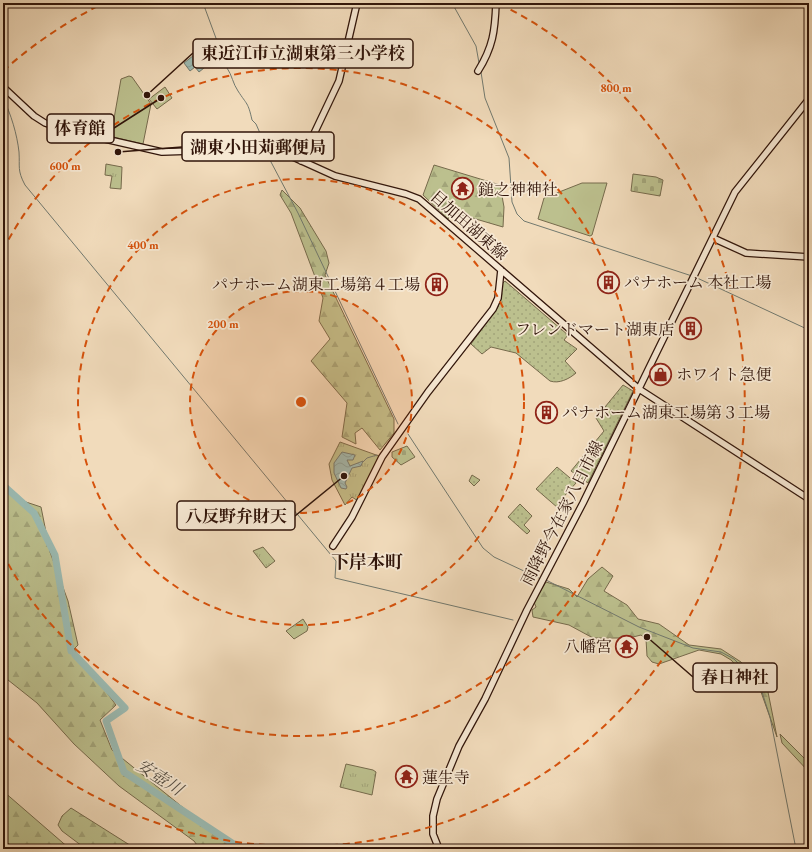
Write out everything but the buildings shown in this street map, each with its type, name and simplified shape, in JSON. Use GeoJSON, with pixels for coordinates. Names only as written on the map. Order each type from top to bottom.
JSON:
{"type":"FeatureCollection","features":[{"type":"Feature","properties":{"kind":"main road"},"geometry":{"type":"LineString","coordinates":[[301,161],[339,81],[357,3]]}},
{"type":"Feature","properties":{"kind":"main road"},"geometry":{"type":"LineString","coordinates":[[478,71],[492,45],[495,30],[496,3]]}},
{"type":"Feature","properties":{"kind":"main road","name":"目加田湖東線"},"geometry":{"type":"LineString","coordinates":[[3,87],[34,116],[45,123],[70,131],[162,152],[192,151],[244,142],[260,142],[335,176],[406,194],[419,199],[639,389],[809,499]]}},
{"type":"Feature","properties":{"kind":"main road","name":"雨降野今在家八日市線"},"geometry":{"type":"LineString","coordinates":[[439,849],[434,834],[433,816],[437,799],[459,746],[485,699],[527,610],[556,557],[735,192],[809,98]]}},
{"type":"Feature","properties":{"kind":"main road"},"geometry":{"type":"LineString","coordinates":[[713,238],[746,253],[809,256]]}},
{"type":"Feature","properties":{"kind":"main road"},"geometry":{"type":"LineString","coordinates":[[333,546],[352,518],[382,457],[428,392],[493,309],[498,298],[501,270]]}},
{"type":"Feature","properties":{"kind":"green space"},"geometry":{"type":"Polygon","coordinates":[[[129,76],[132,77],[151,104],[143,144],[113,137],[112,130],[121,79],[129,76]]]}},
{"type":"Feature","properties":{"kind":"green space"},"geometry":{"type":"Polygon","coordinates":[[[165,87],[172,98],[157,109],[149,99],[165,87]]]}},
{"type":"Feature","properties":{"kind":"green space"},"geometry":{"type":"Polygon","coordinates":[[[106,164],[122,167],[121,189],[110,188],[112,176],[105,175],[106,164]]]}},
{"type":"Feature","properties":{"kind":"green space"},"geometry":{"type":"Polygon","coordinates":[[[434,165],[500,185],[504,207],[503,227],[452,212],[448,219],[423,195],[434,165]]]}},
{"type":"Feature","properties":{"kind":"green space"},"geometry":{"type":"Polygon","coordinates":[[[633,174],[656,177],[663,180],[660,196],[631,191],[633,174]]]}},
{"type":"Feature","properties":{"kind":"green space"},"geometry":{"type":"Polygon","coordinates":[[[582,183],[607,183],[592,235],[590,236],[538,219],[544,198],[582,183]]]}},
{"type":"Feature","properties":{"kind":"green space"},"geometry":{"type":"Polygon","coordinates":[[[282,190],[300,208],[326,251],[329,263],[325,275],[394,419],[394,433],[380,450],[362,428],[355,433],[356,444],[342,437],[347,403],[311,361],[330,339],[319,321],[323,298],[291,213],[280,195],[282,190]]]}},
{"type":"Feature","properties":{"kind":"green space"},"geometry":{"type":"Polygon","coordinates":[[[505,281],[568,335],[564,340],[577,349],[565,361],[576,373],[567,379],[553,382],[516,353],[491,347],[482,354],[471,344],[498,307],[502,284],[505,281]]]}},
{"type":"Feature","properties":{"kind":"green space"},"geometry":{"type":"Polygon","coordinates":[[[623,385],[633,391],[588,483],[571,471],[604,431],[596,418],[623,385]]]}},
{"type":"Feature","properties":{"kind":"green space"},"geometry":{"type":"Polygon","coordinates":[[[340,442],[379,456],[358,501],[352,497],[345,505],[332,480],[329,464],[340,442]]]}},
{"type":"Feature","properties":{"kind":"green space"},"geometry":{"type":"Polygon","coordinates":[[[407,446],[415,457],[401,465],[392,457],[392,452],[407,446]]]}},
{"type":"Feature","properties":{"kind":"green space"},"geometry":{"type":"Polygon","coordinates":[[[557,467],[576,483],[559,502],[562,504],[558,508],[536,489],[557,467]]]}},
{"type":"Feature","properties":{"kind":"green space"},"geometry":{"type":"Polygon","coordinates":[[[472,475],[480,480],[474,486],[469,481],[472,475]]]}},
{"type":"Feature","properties":{"kind":"green space"},"geometry":{"type":"Polygon","coordinates":[[[3,489],[26,502],[41,507],[50,552],[68,601],[78,645],[74,649],[116,705],[100,720],[112,750],[228,844],[227,849],[200,849],[194,841],[119,786],[74,744],[37,703],[3,676],[3,489]]]}},
{"type":"Feature","properties":{"kind":"green space"},"geometry":{"type":"Polygon","coordinates":[[[520,504],[532,516],[524,525],[530,531],[527,534],[508,517],[520,504]]]}},
{"type":"Feature","properties":{"kind":"green space"},"geometry":{"type":"Polygon","coordinates":[[[263,547],[275,561],[266,568],[253,551],[263,547]]]}},
{"type":"Feature","properties":{"kind":"green space"},"geometry":{"type":"Polygon","coordinates":[[[602,567],[613,576],[604,591],[627,605],[638,619],[659,624],[689,645],[721,649],[741,662],[768,692],[777,737],[761,692],[731,660],[721,654],[699,650],[659,664],[652,662],[647,656],[646,639],[641,635],[629,638],[593,638],[569,625],[533,617],[532,610],[536,607],[534,602],[546,582],[569,589],[577,597],[588,579],[602,567]]]}},
{"type":"Feature","properties":{"kind":"green space"},"geometry":{"type":"Polygon","coordinates":[[[303,619],[308,627],[307,631],[294,639],[286,631],[303,619]]]}},
{"type":"Feature","properties":{"kind":"green space"},"geometry":{"type":"Polygon","coordinates":[[[780,734],[809,763],[809,772],[782,743],[780,734]]]}},
{"type":"Feature","properties":{"kind":"green space"},"geometry":{"type":"Polygon","coordinates":[[[346,764],[376,772],[372,795],[340,787],[346,764]]]}},
{"type":"Feature","properties":{"kind":"green space"},"geometry":{"type":"Polygon","coordinates":[[[3,791],[70,849],[15,849],[3,839],[3,791]]]}},
{"type":"Feature","properties":{"kind":"green space"},"geometry":{"type":"Polygon","coordinates":[[[71,808],[136,849],[86,849],[62,831],[58,825],[62,816],[71,808]]]}},
{"type":"Feature","properties":{"kind":"water"},"geometry":{"type":"Polygon","coordinates":[[[199,51],[209,64],[199,72],[195,67],[190,71],[184,63],[199,51]]]}},
{"type":"Feature","properties":{"kind":"water"},"geometry":{"type":"Polygon","coordinates":[[[342,452],[355,455],[353,460],[347,460],[350,466],[363,461],[361,466],[352,468],[345,483],[347,487],[346,489],[341,488],[334,473],[334,463],[342,452]]]}},
{"type":"Feature","properties":{"kind":"waterway"},"geometry":{"type":"LineString","coordinates":[[203,3],[227,68],[236,88],[248,107],[252,120],[256,124],[263,140]]}},
{"type":"Feature","properties":{"kind":"waterway"},"geometry":{"type":"LineString","coordinates":[[452,3],[476,46],[479,63]]}},
{"type":"Feature","properties":{"kind":"waterway"},"geometry":{"type":"LineString","coordinates":[[481,72],[485,98],[509,158],[512,202],[517,214],[524,221],[692,276]]}},
{"type":"Feature","properties":{"kind":"waterway"},"geometry":{"type":"LineString","coordinates":[[3,98],[15,131],[19,152],[20,172],[25,185],[336,561],[335,578],[513,620]]}},
{"type":"Feature","properties":{"kind":"waterway"},"geometry":{"type":"LineString","coordinates":[[266,147],[271,162],[298,213],[398,424]]}},
{"type":"Feature","properties":{"kind":"waterway"},"geometry":{"type":"LineString","coordinates":[[695,277],[809,330]]}},
{"type":"Feature","properties":{"kind":"waterway"},"geometry":{"type":"LineString","coordinates":[[408,434],[483,548],[494,557],[541,579]]}},
{"type":"Feature","properties":{"kind":"waterway"},"geometry":{"type":"LineString","coordinates":[[363,462],[367,458],[377,455]]}},
{"type":"Feature","properties":{"kind":"waterway","name":"安壺川"},"geometry":{"type":"LineString","coordinates":[[3,485],[34,513],[55,555],[71,651]]}},
{"type":"Feature","properties":{"kind":"waterway"},"geometry":{"type":"LineString","coordinates":[[546,580],[639,627],[693,648],[721,652],[734,659],[752,677],[762,692],[770,717],[796,849]]}},
{"type":"Feature","properties":{"kind":"waterway","name":"安壺川"},"geometry":{"type":"LineString","coordinates":[[75,655],[125,708],[106,721],[124,772],[235,845],[244,849]]}},
{"type":"Feature","properties":{"kind":"place","name":"東近江市立湖東第三小学校"},"geometry":{"type":"Point","coordinates":[147,95]}},
{"type":"Feature","properties":{"kind":"place","name":"体育館"},"geometry":{"type":"Point","coordinates":[161,98]}},
{"type":"Feature","properties":{"kind":"place","name":"湖東小田苅郵便局"},"geometry":{"type":"Point","coordinates":[118,152]}},
{"type":"Feature","properties":{"kind":"place","name":"鎚之神神社"},"geometry":{"type":"Point","coordinates":[463,189]}},
{"type":"Feature","properties":{"kind":"place","name":"パナホーム 本社工場"},"geometry":{"type":"Point","coordinates":[609,282]}},
{"type":"Feature","properties":{"kind":"place","name":"パナホーム湖東工場第４工場"},"geometry":{"type":"Point","coordinates":[436,284]}},
{"type":"Feature","properties":{"kind":"place","name":"フレンドマート湖東店"},"geometry":{"type":"Point","coordinates":[690,329]}},
{"type":"Feature","properties":{"kind":"place","name":"ホワイト急便"},"geometry":{"type":"Point","coordinates":[660,374]}},
{"type":"Feature","properties":{"kind":"place","name":"パナホーム湖東工場第３工場"},"geometry":{"type":"Point","coordinates":[546,412]}},
{"type":"Feature","properties":{"kind":"place","name":"八反野弁財天"},"geometry":{"type":"Point","coordinates":[344,476]}},
{"type":"Feature","properties":{"kind":"place","name":"春日神社"},"geometry":{"type":"Point","coordinates":[647,637]}},
{"type":"Feature","properties":{"kind":"place","name":"八幡宮"},"geometry":{"type":"Point","coordinates":[627,646]}},
{"type":"Feature","properties":{"kind":"place","name":"蓮生寺"},"geometry":{"type":"Point","coordinates":[406,777]}},
{"type":"Feature","properties":{"kind":"district","name":"下岸本町"},"geometry":{"type":"Point","coordinates":[367,561]}}]}
